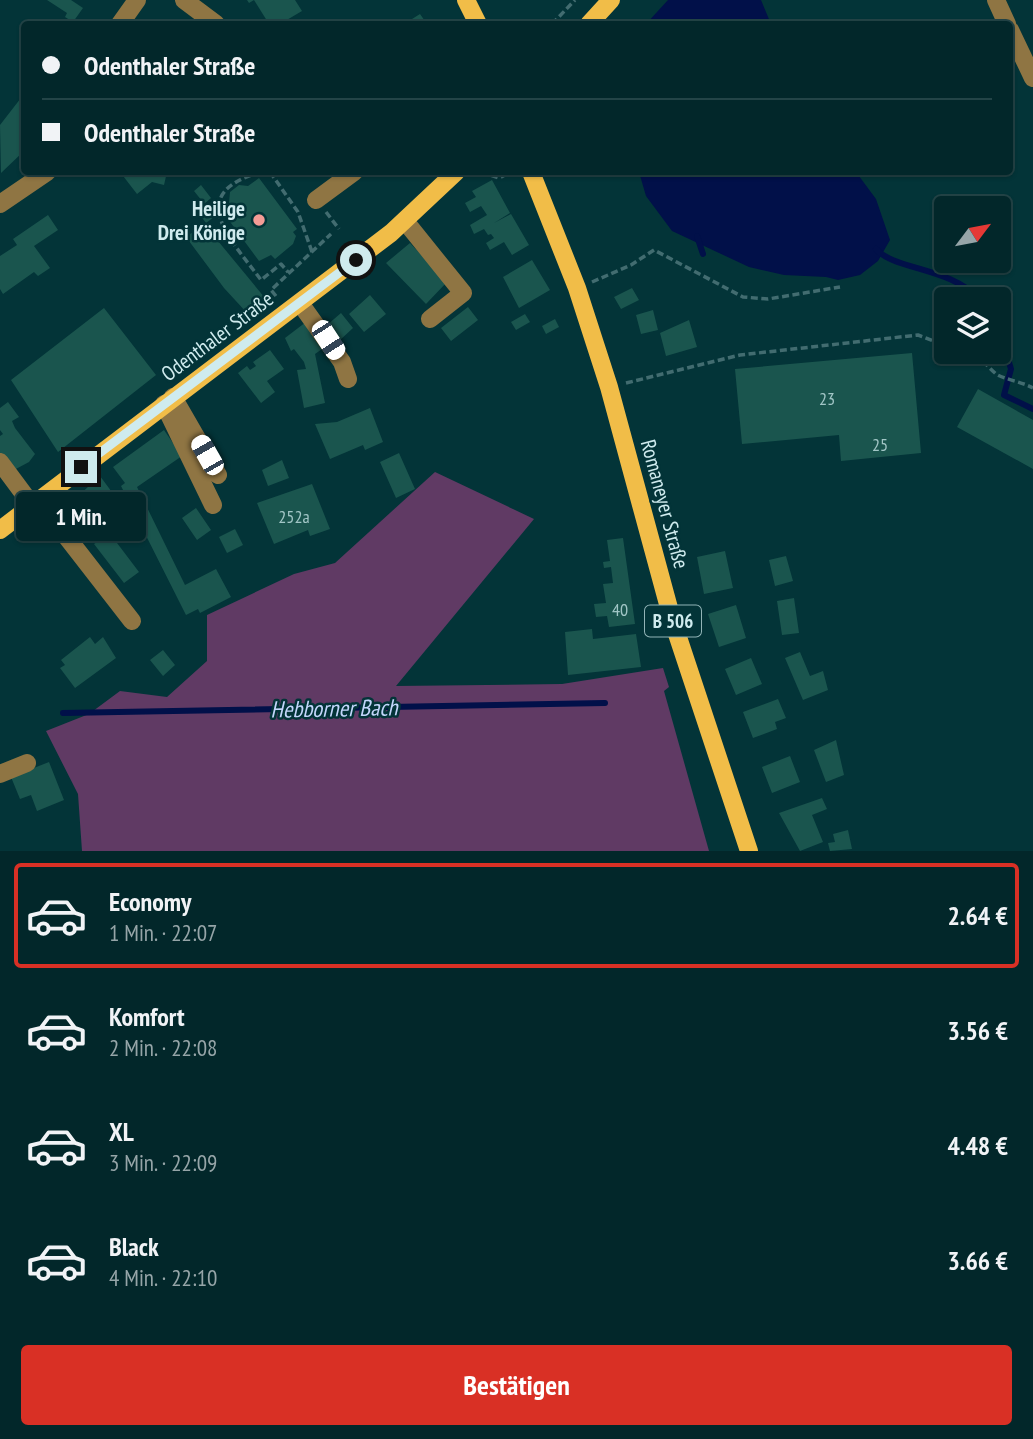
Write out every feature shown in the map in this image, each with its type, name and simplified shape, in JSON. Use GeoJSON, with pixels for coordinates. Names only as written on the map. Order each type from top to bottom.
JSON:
{"type":"FeatureCollection","features":[{"type":"Feature","properties":{"kind":"main road"},"geometry":{"type":"LineString","coordinates":[[467,0],[477,21]]}},
{"type":"Feature","properties":{"kind":"main road"},"geometry":{"type":"LineString","coordinates":[[592,21],[611,0]]}},
{"type":"Feature","properties":{"kind":"main road","name":"Odenthaler Straße"},"geometry":{"type":"LineString","coordinates":[[0,530],[405,221],[446,175]]}},
{"type":"Feature","properties":{"kind":"main road","name":"Romaneyer Straße"},"geometry":{"type":"LineString","coordinates":[[532,175],[577,288],[609,387],[672,619],[749,851]]}},
{"type":"Feature","properties":{"kind":"street"},"geometry":{"type":"LineString","coordinates":[[122,21],[137,0]]}},
{"type":"Feature","properties":{"kind":"street"},"geometry":{"type":"LineString","coordinates":[[184,0],[212,21]]}},
{"type":"Feature","properties":{"kind":"street"},"geometry":{"type":"LineString","coordinates":[[996,0],[1006,21]]}},
{"type":"Feature","properties":{"kind":"street"},"geometry":{"type":"LineString","coordinates":[[1013,36],[1033,78]]}},
{"type":"Feature","properties":{"kind":"street"},"geometry":{"type":"LineString","coordinates":[[0,204],[44,175]]}},
{"type":"Feature","properties":{"kind":"street"},"geometry":{"type":"LineString","coordinates":[[316,200],[350,175]]}},
{"type":"Feature","properties":{"kind":"street"},"geometry":{"type":"LineString","coordinates":[[405,221],[463,293],[430,320]]}},
{"type":"Feature","properties":{"kind":"street"},"geometry":{"type":"LineString","coordinates":[[300,303],[342,362],[348,379]]}},
{"type":"Feature","properties":{"kind":"street"},"geometry":{"type":"LineString","coordinates":[[169,400],[218,475]]}},
{"type":"Feature","properties":{"kind":"street"},"geometry":{"type":"LineString","coordinates":[[169,400],[213,505]]}},
{"type":"Feature","properties":{"kind":"street"},"geometry":{"type":"LineString","coordinates":[[0,462],[132,621]]}},
{"type":"Feature","properties":{"kind":"street"},"geometry":{"type":"LineString","coordinates":[[0,774],[27,763]]}},
{"type":"Feature","properties":{"kind":"path"},"geometry":{"type":"LineString","coordinates":[[555,21],[575,0]]}},
{"type":"Feature","properties":{"kind":"path"},"geometry":{"type":"LineString","coordinates":[[249,175],[237,178],[221,197],[220,226],[261,280],[281,264],[288,272]]}},
{"type":"Feature","properties":{"kind":"path"},"geometry":{"type":"LineString","coordinates":[[272,175],[299,212],[312,253]]}},
{"type":"Feature","properties":{"kind":"path"},"geometry":{"type":"LineString","coordinates":[[271,290],[331,234]]}},
{"type":"Feature","properties":{"kind":"path"},"geometry":{"type":"LineString","coordinates":[[577,288],[631,265],[654,250],[743,297],[768,299],[840,287]]}},
{"type":"Feature","properties":{"kind":"path"},"geometry":{"type":"LineString","coordinates":[[609,387],[740,355],[918,335],[934,341]]}},
{"type":"Feature","properties":{"kind":"path"},"geometry":{"type":"LineString","coordinates":[[989,364],[998,376],[1018,380],[1033,387]]}},
{"type":"Feature","properties":{"kind":"shaded area"},"geometry":{"type":"Polygon","coordinates":[[[668,0],[761,0],[770,21],[649,21],[668,0]]]}},
{"type":"Feature","properties":{"kind":"shaded area"},"geometry":{"type":"Polygon","coordinates":[[[640,175],[858,175],[876,199],[890,240],[878,261],[860,275],[838,280],[784,275],[749,267],[672,231],[646,196],[640,175]]]}},
{"type":"Feature","properties":{"kind":"shaded area"},"geometry":{"type":"Polygon","coordinates":[[[435,472],[534,519],[396,686],[562,684],[663,668],[669,687],[664,691],[709,851],[82,851],[78,794],[46,731],[89,714],[120,691],[167,697],[207,661],[207,615],[294,574],[335,563],[435,472]]]}},
{"type":"Feature","properties":{"kind":"building"},"geometry":{"type":"Polygon","coordinates":[[[47,0],[71,0],[83,8],[74,21],[65,17],[67,13],[47,0]]]}},
{"type":"Feature","properties":{"kind":"building"},"geometry":{"type":"Polygon","coordinates":[[[254,0],[295,0],[302,11],[285,21],[267,21],[254,0]]]}},
{"type":"Feature","properties":{"kind":"building"},"geometry":{"type":"Polygon","coordinates":[[[420,14],[425,21],[414,21],[412,19],[420,14]]]}},
{"type":"Feature","properties":{"kind":"building"},"geometry":{"type":"Polygon","coordinates":[[[21,98],[21,154],[1,173],[0,125],[21,98]]]}},
{"type":"Feature","properties":{"kind":"building"},"geometry":{"type":"Polygon","coordinates":[[[122,175],[166,175],[164,185],[152,182],[137,194],[122,175]]]}},
{"type":"Feature","properties":{"kind":"building","name":"Heilige Drei Könige"},"geometry":{"type":"Polygon","coordinates":[[[259,178],[297,229],[293,232],[296,236],[293,244],[275,259],[271,255],[259,261],[228,219],[236,213],[229,203],[230,192],[239,185],[248,186],[259,178]]]}},
{"type":"Feature","properties":{"kind":"building"},"geometry":{"type":"Polygon","coordinates":[[[492,180],[510,213],[494,223],[511,214],[529,245],[512,255],[504,242],[490,250],[486,243],[494,238],[491,234],[488,235],[484,229],[474,234],[470,225],[487,215],[481,206],[470,212],[465,203],[476,197],[472,191],[492,180]]]}},
{"type":"Feature","properties":{"kind":"building"},"geometry":{"type":"Polygon","coordinates":[[[201,185],[211,198],[204,204],[214,217],[206,223],[194,207],[202,201],[194,191],[201,185]]]}},
{"type":"Feature","properties":{"kind":"building"},"geometry":{"type":"Polygon","coordinates":[[[48,215],[58,230],[34,246],[50,268],[38,276],[34,272],[3,294],[0,289],[0,256],[17,245],[13,239],[48,215]]]}},
{"type":"Feature","properties":{"kind":"building"},"geometry":{"type":"Polygon","coordinates":[[[204,224],[265,298],[247,313],[224,288],[186,237],[204,224]]]}},
{"type":"Feature","properties":{"kind":"building"},"geometry":{"type":"Polygon","coordinates":[[[410,243],[447,282],[426,304],[386,263],[410,243]]]}},
{"type":"Feature","properties":{"kind":"building"},"geometry":{"type":"Polygon","coordinates":[[[532,260],[550,290],[519,308],[503,277],[532,260]]]}},
{"type":"Feature","properties":{"kind":"building"},"geometry":{"type":"Polygon","coordinates":[[[632,288],[639,300],[621,309],[614,297],[632,288]]]}},
{"type":"Feature","properties":{"kind":"building"},"geometry":{"type":"Polygon","coordinates":[[[370,295],[386,314],[364,332],[349,314],[370,295]]]}},
{"type":"Feature","properties":{"kind":"building"},"geometry":{"type":"Polygon","coordinates":[[[468,307],[478,320],[451,341],[441,328],[468,307]]]}},
{"type":"Feature","properties":{"kind":"building"},"geometry":{"type":"Polygon","coordinates":[[[104,308],[156,375],[58,452],[11,380],[104,308]]]}},
{"type":"Feature","properties":{"kind":"building"},"geometry":{"type":"Polygon","coordinates":[[[653,310],[658,330],[641,334],[636,315],[653,310]]]}},
{"type":"Feature","properties":{"kind":"building"},"geometry":{"type":"Polygon","coordinates":[[[341,313],[353,328],[339,341],[327,325],[341,313]]]}},
{"type":"Feature","properties":{"kind":"building"},"geometry":{"type":"Polygon","coordinates":[[[525,314],[530,322],[516,330],[511,322],[525,314]]]}},
{"type":"Feature","properties":{"kind":"building"},"geometry":{"type":"Polygon","coordinates":[[[555,319],[559,327],[546,334],[542,326],[555,319]]]}},
{"type":"Feature","properties":{"kind":"building"},"geometry":{"type":"Polygon","coordinates":[[[689,320],[697,347],[666,356],[660,333],[689,320]]]}},
{"type":"Feature","properties":{"kind":"building"},"geometry":{"type":"Polygon","coordinates":[[[306,322],[325,347],[315,354],[325,403],[304,408],[297,370],[306,369],[294,349],[291,351],[285,338],[306,322]]]}},
{"type":"Feature","properties":{"kind":"building"},"geometry":{"type":"Polygon","coordinates":[[[270,350],[284,369],[267,381],[275,392],[261,403],[238,373],[247,366],[250,370],[256,366],[253,362],[270,350]]]}},
{"type":"Feature","properties":{"kind":"building"},"geometry":{"type":"Polygon","coordinates":[[[912,353],[921,453],[841,461],[839,435],[742,444],[735,369],[912,353]]]}},
{"type":"Feature","properties":{"kind":"building"},"geometry":{"type":"Polygon","coordinates":[[[978,389],[1033,420],[1033,469],[957,427],[978,389]]]}},
{"type":"Feature","properties":{"kind":"building"},"geometry":{"type":"Polygon","coordinates":[[[8,402],[19,417],[12,421],[15,428],[35,454],[29,462],[14,470],[0,453],[0,436],[3,434],[0,430],[0,408],[8,402]]]}},
{"type":"Feature","properties":{"kind":"building"},"geometry":{"type":"Polygon","coordinates":[[[370,408],[383,442],[365,450],[363,445],[330,459],[315,424],[337,422],[370,408]]]}},
{"type":"Feature","properties":{"kind":"building"},"geometry":{"type":"Polygon","coordinates":[[[164,430],[182,456],[137,487],[185,585],[216,569],[231,597],[200,613],[198,609],[186,615],[121,486],[125,483],[113,467],[164,430]]]}},
{"type":"Feature","properties":{"kind":"building"},"geometry":{"type":"Polygon","coordinates":[[[399,453],[415,489],[396,498],[380,462],[399,453]]]}},
{"type":"Feature","properties":{"kind":"building"},"geometry":{"type":"Polygon","coordinates":[[[282,460],[289,478],[268,486],[262,470],[282,460]]]}},
{"type":"Feature","properties":{"kind":"building"},"geometry":{"type":"Polygon","coordinates":[[[100,476],[120,503],[99,519],[108,531],[113,527],[120,535],[114,539],[139,572],[124,583],[94,544],[101,539],[91,525],[78,535],[57,508],[75,495],[77,497],[100,476]]]}},
{"type":"Feature","properties":{"kind":"building"},"geometry":{"type":"Polygon","coordinates":[[[312,484],[330,529],[310,536],[308,530],[274,544],[257,503],[312,484]]]}},
{"type":"Feature","properties":{"kind":"building"},"geometry":{"type":"Polygon","coordinates":[[[196,508],[211,530],[197,540],[182,518],[196,508]]]}},
{"type":"Feature","properties":{"kind":"building"},"geometry":{"type":"Polygon","coordinates":[[[235,529],[243,545],[227,553],[219,537],[235,529]]]}},
{"type":"Feature","properties":{"kind":"building"},"geometry":{"type":"Polygon","coordinates":[[[623,538],[635,624],[609,627],[607,616],[596,617],[594,604],[606,603],[603,584],[613,583],[611,567],[604,568],[603,562],[610,561],[607,540],[623,538]]]}},
{"type":"Feature","properties":{"kind":"building"},"geometry":{"type":"Polygon","coordinates":[[[725,551],[733,588],[704,594],[697,557],[725,551]]]}},
{"type":"Feature","properties":{"kind":"building"},"geometry":{"type":"Polygon","coordinates":[[[786,556],[793,581],[775,586],[769,560],[786,556]]]}},
{"type":"Feature","properties":{"kind":"building"},"geometry":{"type":"Polygon","coordinates":[[[794,598],[799,633],[782,635],[777,601],[794,598]]]}},
{"type":"Feature","properties":{"kind":"building"},"geometry":{"type":"Polygon","coordinates":[[[736,605],[746,638],[719,647],[708,614],[736,605]]]}},
{"type":"Feature","properties":{"kind":"building"},"geometry":{"type":"Polygon","coordinates":[[[592,629],[593,639],[636,634],[641,667],[568,675],[565,632],[592,629]]]}},
{"type":"Feature","properties":{"kind":"building"},"geometry":{"type":"Polygon","coordinates":[[[90,637],[95,644],[103,637],[116,658],[75,688],[60,668],[65,665],[61,660],[90,637]]]}},
{"type":"Feature","properties":{"kind":"building"},"geometry":{"type":"Polygon","coordinates":[[[163,650],[175,665],[163,676],[150,660],[163,650]]]}},
{"type":"Feature","properties":{"kind":"building"},"geometry":{"type":"Polygon","coordinates":[[[800,652],[810,676],[823,671],[828,690],[803,700],[785,658],[800,652]]]}},
{"type":"Feature","properties":{"kind":"building"},"geometry":{"type":"Polygon","coordinates":[[[751,658],[762,684],[736,695],[725,669],[751,658]]]}},
{"type":"Feature","properties":{"kind":"building"},"geometry":{"type":"Polygon","coordinates":[[[778,699],[786,718],[775,722],[777,729],[753,738],[743,712],[778,699]]]}},
{"type":"Feature","properties":{"kind":"building"},"geometry":{"type":"Polygon","coordinates":[[[836,740],[844,775],[826,782],[814,750],[836,740]]]}},
{"type":"Feature","properties":{"kind":"building"},"geometry":{"type":"Polygon","coordinates":[[[790,756],[800,782],[772,793],[762,767],[790,756]]]}},
{"type":"Feature","properties":{"kind":"building"},"geometry":{"type":"Polygon","coordinates":[[[49,762],[64,800],[37,811],[31,795],[20,799],[11,777],[49,762]]]}},
{"type":"Feature","properties":{"kind":"building"},"geometry":{"type":"Polygon","coordinates":[[[822,798],[827,809],[812,815],[823,842],[800,851],[779,813],[822,798]]]}},
{"type":"Feature","properties":{"kind":"building"},"geometry":{"type":"Polygon","coordinates":[[[848,830],[852,849],[830,851],[828,843],[835,842],[833,834],[848,830]]]}},
{"type":"Feature","properties":{"kind":"waterway","name":"Hebborner Bach"},"geometry":{"type":"LineString","coordinates":[[697,236],[703,254]]}},
{"type":"Feature","properties":{"kind":"waterway","name":"Hebborner Bach"},"geometry":{"type":"LineString","coordinates":[[876,249],[884,256],[964,287]]}},
{"type":"Feature","properties":{"kind":"waterway","name":"Hebborner Bach"},"geometry":{"type":"LineString","coordinates":[[1010,364],[1011,369],[1004,395],[1033,409]]}},
{"type":"Feature","properties":{"kind":"waterway","name":"Hebborner Bach"},"geometry":{"type":"LineString","coordinates":[[63,713],[605,703]]}},
{"type":"Feature","properties":{"kind":"place","name":"Heilige Drei Könige"},"geometry":{"type":"Point","coordinates":[259,220]}},
{"type":"Feature","properties":{"kind":"route"},"geometry":{"type":"LineString","coordinates":[[81,467],[356,260]]}}]}
